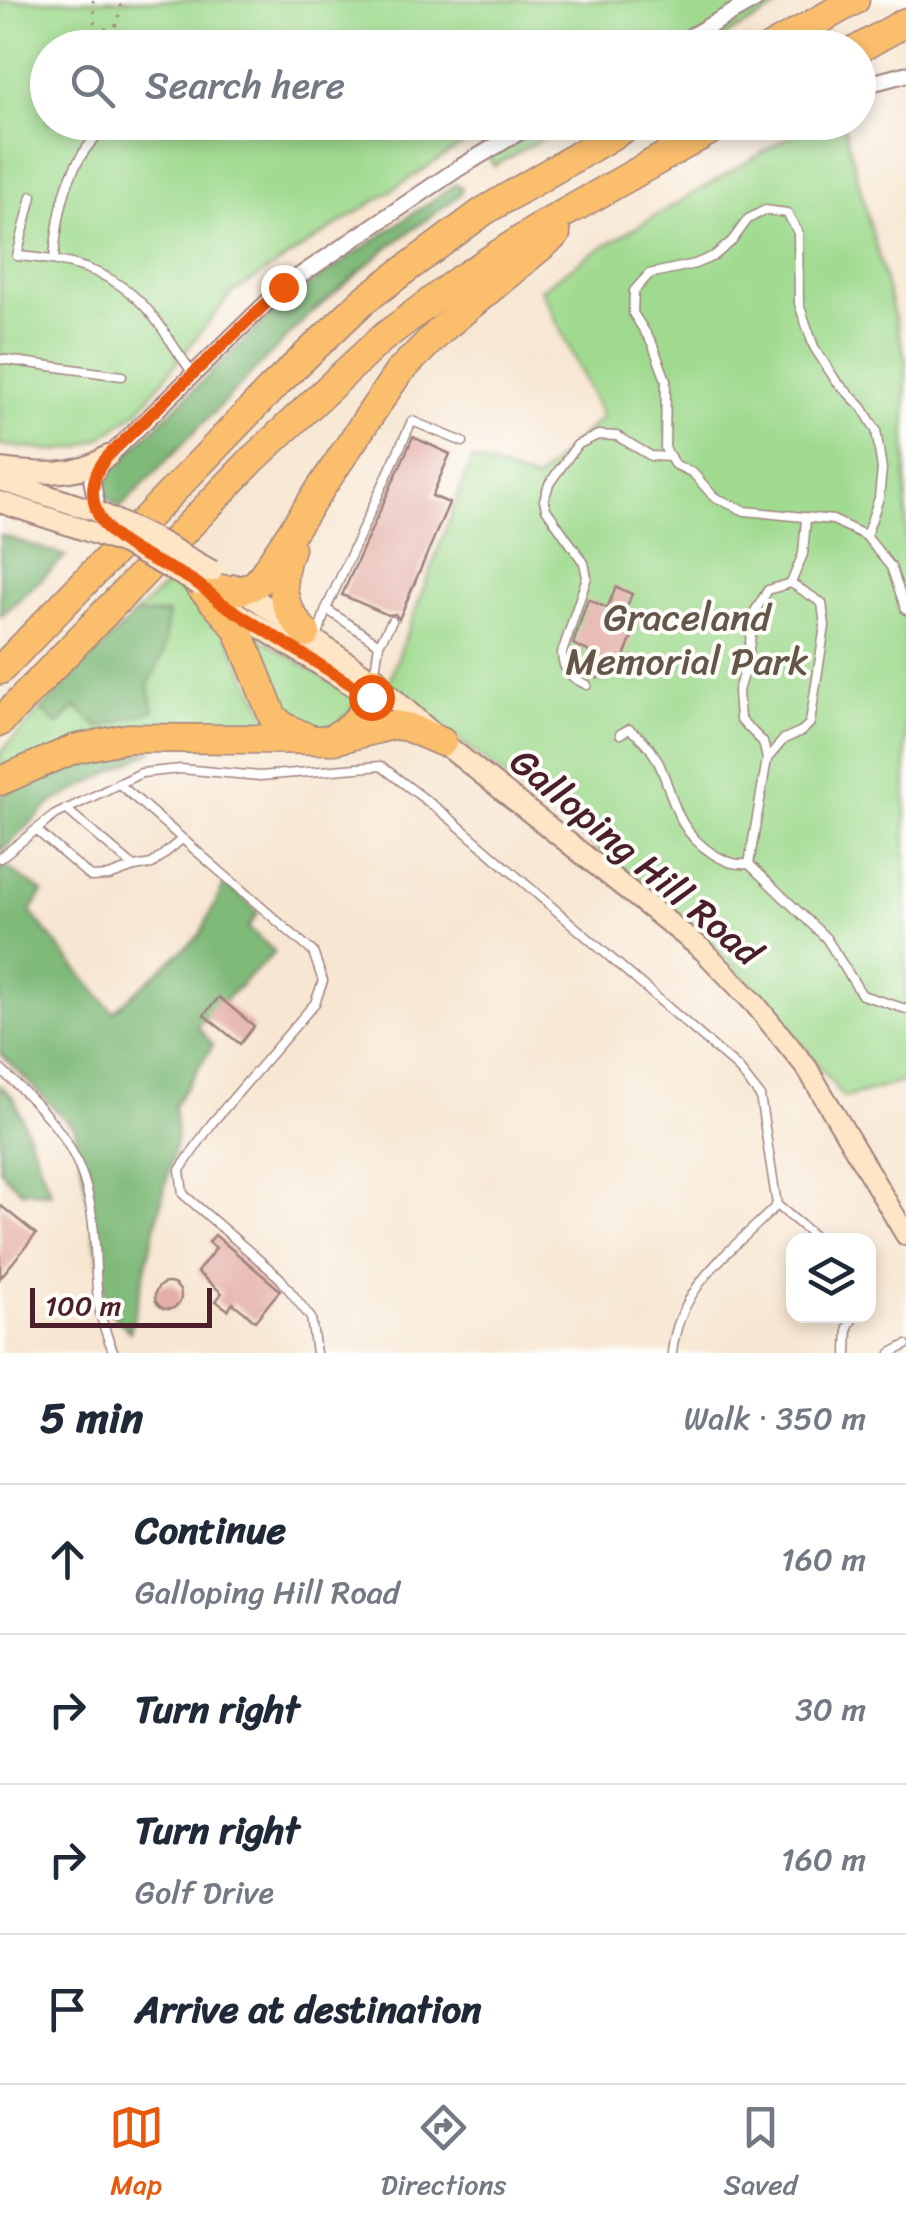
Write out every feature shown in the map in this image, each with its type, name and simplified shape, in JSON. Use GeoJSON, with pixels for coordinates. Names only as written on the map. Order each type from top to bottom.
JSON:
{"type":"FeatureCollection","features":[{"type":"Feature","properties":{"kind":"highway"},"geometry":{"type":"LineString","coordinates":[[802,30],[855,0]]}},
{"type":"Feature","properties":{"kind":"highway"},"geometry":{"type":"LineString","coordinates":[[876,39],[906,22]]}},
{"type":"Feature","properties":{"kind":"highway"},"geometry":{"type":"LineString","coordinates":[[0,670],[280,379],[364,301],[484,211],[604,140]]}},
{"type":"Feature","properties":{"kind":"highway"},"geometry":{"type":"LineString","coordinates":[[0,722],[252,460],[370,348],[490,259],[693,140]]}},
{"type":"Feature","properties":{"kind":"highway"},"geometry":{"type":"LineString","coordinates":[[205,578],[232,592],[244,590],[262,577],[306,515],[366,417],[415,354],[576,218],[650,164]]}},
{"type":"Feature","properties":{"kind":"highway"},"geometry":{"type":"LineString","coordinates":[[306,515],[288,555],[282,586],[287,609],[311,636]]}},
{"type":"Feature","properties":{"kind":"highway"},"geometry":{"type":"LineString","coordinates":[[205,578],[237,628],[273,717],[284,727],[318,740],[349,728],[372,689]]}},
{"type":"Feature","properties":{"kind":"highway"},"geometry":{"type":"LineString","coordinates":[[0,648],[80,586]]}},
{"type":"Feature","properties":{"kind":"highway"},"geometry":{"type":"LineString","coordinates":[[0,781],[62,753],[118,739],[318,740],[392,725],[442,742]]}},
{"type":"Feature","properties":{"kind":"main road"},"geometry":{"type":"LineString","coordinates":[[0,469],[57,474],[108,456]]}},
{"type":"Feature","properties":{"kind":"main road","name":"Galloping Hill Road"},"geometry":{"type":"LineString","coordinates":[[0,480],[98,512],[157,540],[205,578],[220,602],[372,689]]}},
{"type":"Feature","properties":{"kind":"main road","name":"Galloping Hill Road"},"geometry":{"type":"LineString","coordinates":[[0,502],[124,544],[205,578]]}},
{"type":"Feature","properties":{"kind":"main road"},"geometry":{"type":"LineString","coordinates":[[98,512],[124,544]]}},
{"type":"Feature","properties":{"kind":"main road","name":"Galloping Hill Road"},"geometry":{"type":"LineString","coordinates":[[244,590],[311,636],[372,689],[653,908],[730,976],[808,1068],[906,1235]]}},
{"type":"Feature","properties":{"kind":"street"},"geometry":{"type":"LineString","coordinates":[[702,30],[756,0]]}},
{"type":"Feature","properties":{"kind":"street"},"geometry":{"type":"LineString","coordinates":[[876,82],[906,74]]}},
{"type":"Feature","properties":{"kind":"street"},"geometry":{"type":"LineString","coordinates":[[98,512],[92,481],[108,456],[283,287],[507,140]]}},
{"type":"Feature","properties":{"kind":"lane"},"geometry":{"type":"LineString","coordinates":[[54,260],[60,207],[69,180],[94,140]]}},
{"type":"Feature","properties":{"kind":"lane"},"geometry":{"type":"LineString","coordinates":[[32,196],[17,256],[101,272],[131,292],[152,315],[192,372]]}},
{"type":"Feature","properties":{"kind":"lane"},"geometry":{"type":"LineString","coordinates":[[866,536],[882,469],[876,430],[814,347],[798,304],[798,232],[787,213],[765,210],[748,219],[732,242],[714,256],[649,274],[634,291],[633,313],[652,343],[666,380],[665,448],[674,464],[693,473],[714,498],[745,511],[833,520],[866,536],[890,567],[906,610]]}},
{"type":"Feature","properties":{"kind":"lane"},"geometry":{"type":"LineString","coordinates":[[0,360],[122,376]]}},
{"type":"Feature","properties":{"kind":"lane"},"geometry":{"type":"LineString","coordinates":[[311,636],[412,421],[463,442]]}},
{"type":"Feature","properties":{"kind":"lane"},"geometry":{"type":"LineString","coordinates":[[586,686],[569,676],[562,653],[587,577],[584,562],[546,508],[545,492],[577,445],[592,436],[617,436],[651,456],[670,456]]}},
{"type":"Feature","properties":{"kind":"lane"},"geometry":{"type":"LineString","coordinates":[[791,583],[803,554],[806,519]]}},
{"type":"Feature","properties":{"kind":"lane"},"geometry":{"type":"LineString","coordinates":[[749,864],[767,759],[763,742],[740,719],[738,691],[755,611],[768,590],[791,583],[822,603],[825,626],[810,723],[802,732],[784,739],[767,759]]}},
{"type":"Feature","properties":{"kind":"lane"},"geometry":{"type":"LineString","coordinates":[[326,609],[379,644]]}},
{"type":"Feature","properties":{"kind":"lane"},"geometry":{"type":"LineString","coordinates":[[372,689],[379,644],[392,621]]}},
{"type":"Feature","properties":{"kind":"lane"},"geometry":{"type":"LineString","coordinates":[[620,734],[629,729],[646,740],[664,772],[674,812],[694,841],[731,865],[749,864],[826,938],[862,995],[906,1009]]}},
{"type":"Feature","properties":{"kind":"lane"},"geometry":{"type":"LineString","coordinates":[[0,858],[66,809],[141,773],[181,769],[260,776],[381,766],[447,816],[738,1068],[760,1096],[777,1205],[811,1233]]}},
{"type":"Feature","properties":{"kind":"lane"},"geometry":{"type":"LineString","coordinates":[[118,783],[313,952],[323,980],[316,1003],[212,1123],[180,1170],[182,1194],[280,1278],[312,1318],[316,1353]]}},
{"type":"Feature","properties":{"kind":"lane"},"geometry":{"type":"LineString","coordinates":[[66,809],[134,866]]}},
{"type":"Feature","properties":{"kind":"lane"},"geometry":{"type":"LineString","coordinates":[[36,830],[91,878],[152,864],[182,839]]}},
{"type":"Feature","properties":{"kind":"lane"},"geometry":{"type":"LineString","coordinates":[[0,1069],[51,1118],[79,1161],[92,1227],[96,1302],[114,1353]]}},
{"type":"Feature","properties":{"kind":"lane"},"geometry":{"type":"LineString","coordinates":[[672,1353],[678,1316],[692,1294],[713,1267],[777,1205]]}},
{"type":"Feature","properties":{"kind":"lane"},"geometry":{"type":"LineString","coordinates":[[847,1353],[850,1323]]}},
{"type":"Feature","properties":{"kind":"lane"},"geometry":{"type":"LineString","coordinates":[[891,1353],[906,1345]]}},
{"type":"Feature","properties":{"kind":"path"},"geometry":{"type":"LineString","coordinates":[[92,0],[96,30]]}},
{"type":"Feature","properties":{"kind":"path"},"geometry":{"type":"LineString","coordinates":[[102,30],[117,25],[122,0]]}},
{"type":"Feature","properties":{"kind":"green space"},"geometry":{"type":"Polygon","coordinates":[[[0,0],[792,0],[736,30],[30,30],[30,140],[470,140],[231,294],[139,410],[101,438],[56,451],[0,445],[0,0]]]}},
{"type":"Feature","properties":{"kind":"green space"},"geometry":{"type":"Polygon","coordinates":[[[478,140],[540,140],[494,166],[478,140]]]}},
{"type":"Feature","properties":{"kind":"green space","name":"Graceland Memorial Park"},"geometry":{"type":"Polygon","coordinates":[[[784,140],[848,140],[906,360],[906,1081],[844,1098],[767,1000],[689,921],[388,684],[472,459],[535,481],[602,417],[541,289],[591,254],[784,140]]]}},
{"type":"Feature","properties":{"kind":"green space"},"geometry":{"type":"Polygon","coordinates":[[[456,184],[462,187],[461,194],[386,249],[308,316],[120,508],[107,497],[104,487],[110,471],[283,303],[456,184]]]}},
{"type":"Feature","properties":{"kind":"green space"},"geometry":{"type":"Polygon","coordinates":[[[0,535],[66,556],[0,617],[0,535]]]}},
{"type":"Feature","properties":{"kind":"green space"},"geometry":{"type":"Polygon","coordinates":[[[170,581],[210,604],[273,726],[127,728],[0,774],[0,753],[41,710],[58,723],[75,707],[146,688],[167,614],[135,614],[170,581]]]}},
{"type":"Feature","properties":{"kind":"green space"},"geometry":{"type":"Polygon","coordinates":[[[135,614],[168,614],[163,655],[148,685],[154,710],[100,728],[76,707],[58,724],[41,710],[135,614]]]}},
{"type":"Feature","properties":{"kind":"green space"},"geometry":{"type":"Polygon","coordinates":[[[254,634],[358,699],[351,710],[336,724],[318,729],[286,723],[254,634]]]}},
{"type":"Feature","properties":{"kind":"green space"},"geometry":{"type":"Polygon","coordinates":[[[154,750],[51,803],[0,853],[0,797],[53,766],[154,750]]]}},
{"type":"Feature","properties":{"kind":"green space"},"geometry":{"type":"Polygon","coordinates":[[[0,863],[43,892],[30,912],[113,1012],[200,935],[225,883],[258,912],[248,928],[275,952],[197,1026],[213,1045],[174,1106],[177,1137],[130,1332],[108,1309],[75,1129],[0,1053],[0,863]]]}},
{"type":"Feature","properties":{"kind":"green space"},"geometry":{"type":"Polygon","coordinates":[[[0,1085],[14,1098],[51,1193],[21,1191],[0,1170],[0,1085]]]}},
{"type":"Feature","properties":{"kind":"building"},"geometry":{"type":"Polygon","coordinates":[[[413,437],[450,454],[432,496],[449,503],[399,619],[395,614],[388,615],[342,595],[413,437]]]}},
{"type":"Feature","properties":{"kind":"building"},"geometry":{"type":"Polygon","coordinates":[[[616,587],[632,594],[624,614],[639,620],[621,664],[607,658],[598,678],[582,671],[590,652],[573,644],[588,599],[607,608],[616,587]]]}},
{"type":"Feature","properties":{"kind":"building"},"geometry":{"type":"Polygon","coordinates":[[[219,997],[254,1026],[240,1044],[204,1015],[219,997]]]}},
{"type":"Feature","properties":{"kind":"building"},"geometry":{"type":"Polygon","coordinates":[[[0,1205],[36,1234],[0,1278],[0,1205]]]}},
{"type":"Feature","properties":{"kind":"building"},"geometry":{"type":"Polygon","coordinates":[[[215,1235],[280,1290],[255,1321],[233,1303],[228,1310],[216,1301],[222,1293],[197,1272],[216,1248],[209,1242],[215,1235]]]}},
{"type":"Feature","properties":{"kind":"building"},"geometry":{"type":"Polygon","coordinates":[[[168,1283],[177,1287],[181,1296],[177,1305],[168,1309],[159,1305],[155,1296],[159,1287],[168,1283]]]}},
{"type":"Feature","properties":{"kind":"route"},"geometry":{"type":"LineString","coordinates":[[283,287],[108,456],[93,476],[92,494],[104,522],[124,544],[198,584],[220,602],[371,697]]}}]}
